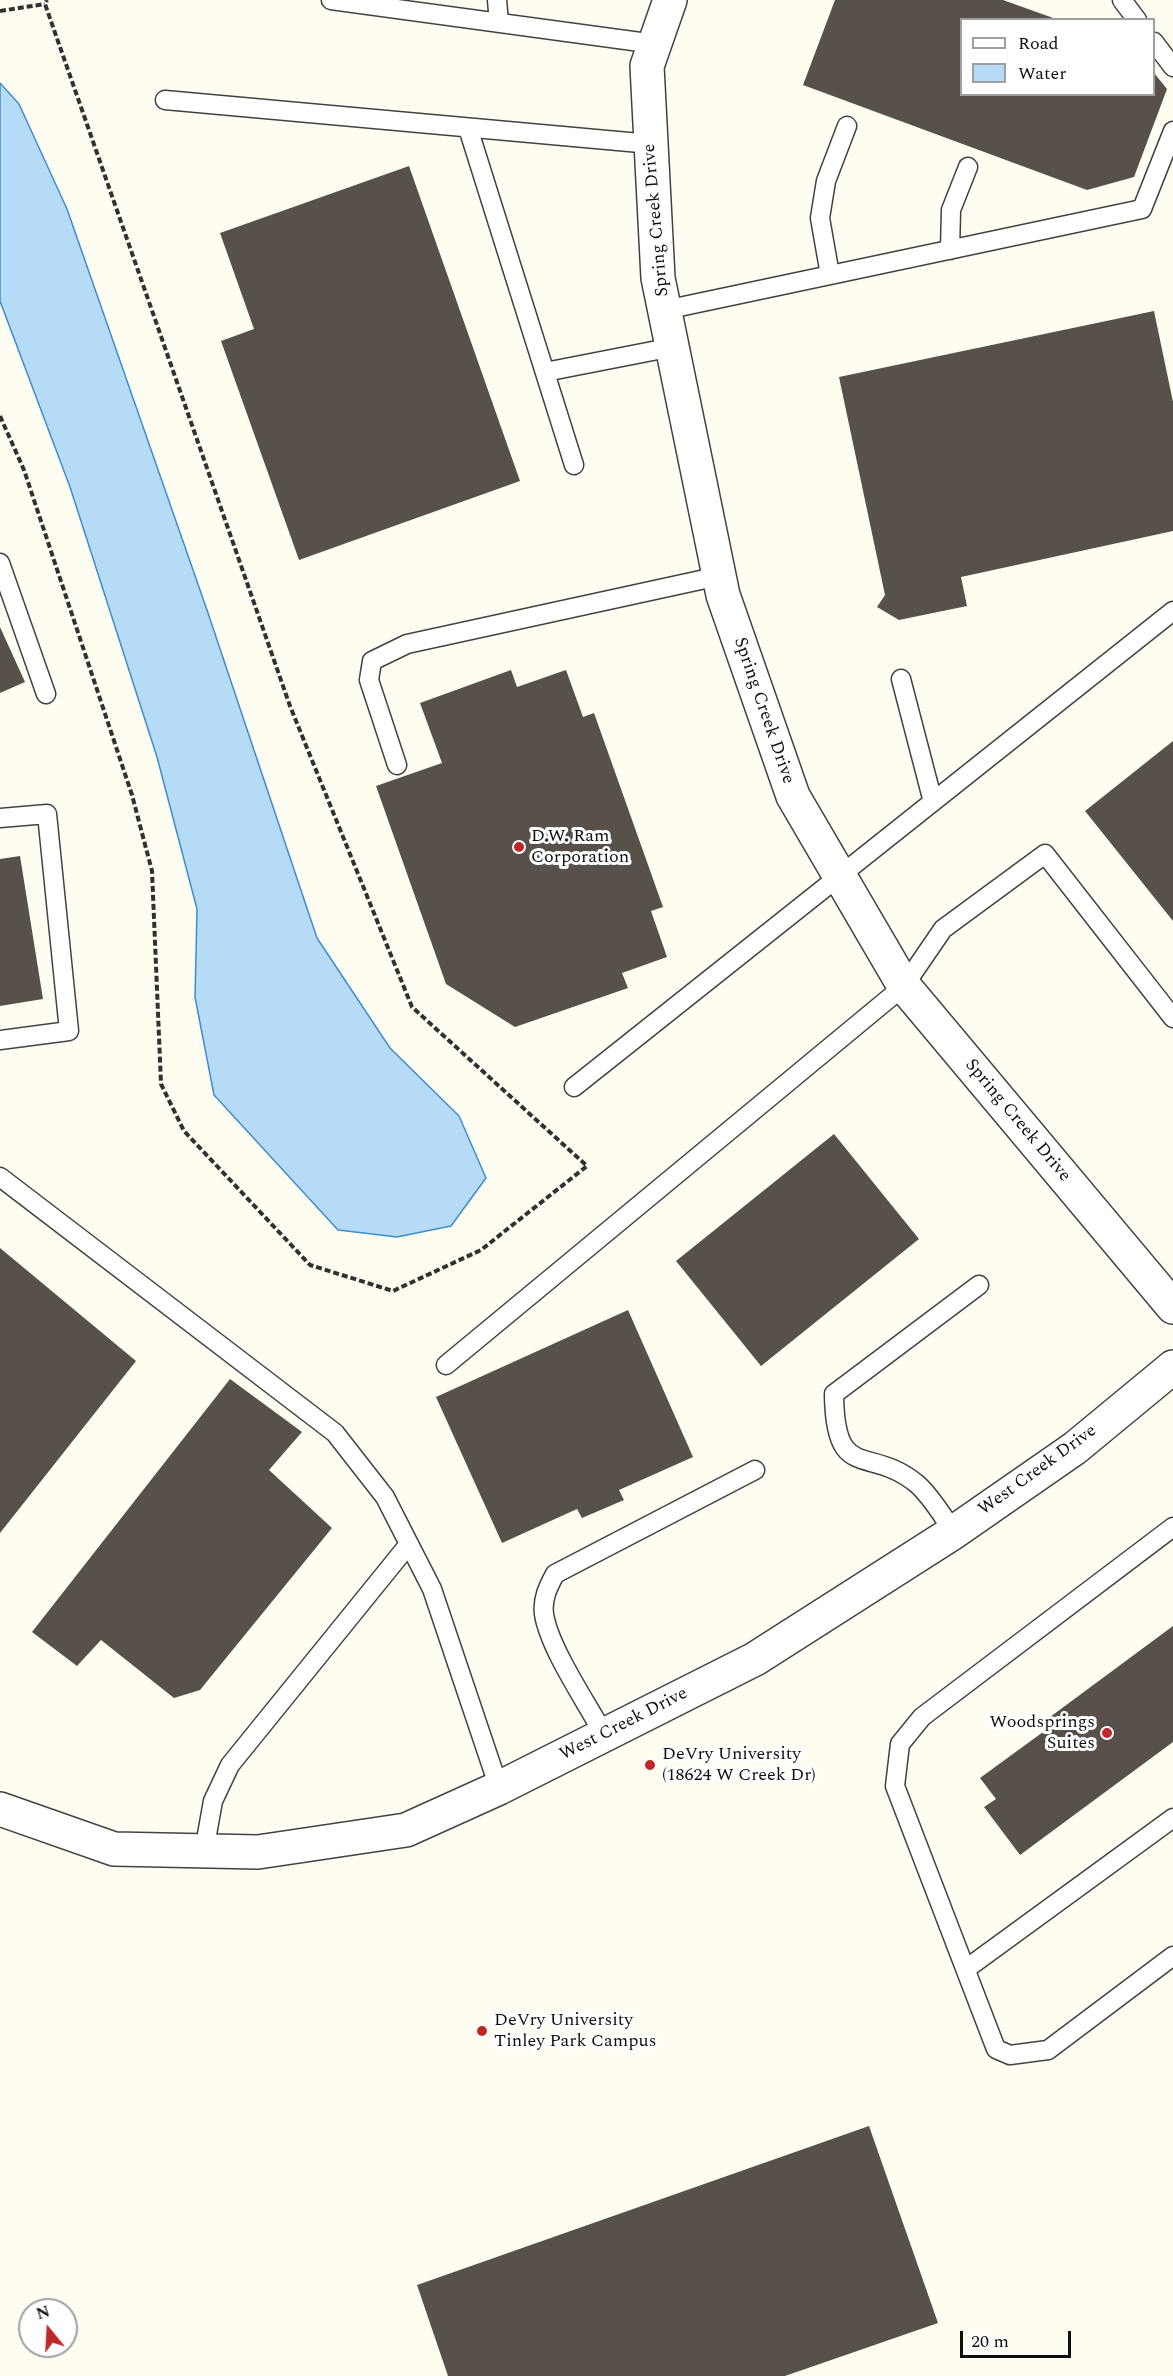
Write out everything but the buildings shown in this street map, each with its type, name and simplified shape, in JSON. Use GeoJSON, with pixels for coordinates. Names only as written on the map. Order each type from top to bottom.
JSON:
{"type":"FeatureCollection","features":[{"type":"Feature","properties":{"kind":"street","name":"Spring Creek Drive"},"geometry":{"type":"LineString","coordinates":[[670,0],[647,66],[658,278],[723,595],[793,796],[904,986],[1173,1306]]}},
{"type":"Feature","properties":{"kind":"street","name":"West Creek Drive"},"geometry":{"type":"LineString","coordinates":[[0,1809],[114,1849],[258,1852],[406,1830],[500,1788],[754,1659],[954,1532],[1075,1448],[1173,1367]]}},
{"type":"Feature","properties":{"kind":"lane"},"geometry":{"type":"LineString","coordinates":[[332,0],[655,44]]}},
{"type":"Feature","properties":{"kind":"lane"},"geometry":{"type":"LineString","coordinates":[[497,0],[499,23]]}},
{"type":"Feature","properties":{"kind":"lane"},"geometry":{"type":"LineString","coordinates":[[1122,0],[1136,18]]}},
{"type":"Feature","properties":{"kind":"lane"},"geometry":{"type":"LineString","coordinates":[[1155,43],[1173,67]]}},
{"type":"Feature","properties":{"kind":"lane"},"geometry":{"type":"LineString","coordinates":[[165,100],[651,144]]}},
{"type":"Feature","properties":{"kind":"lane"},"geometry":{"type":"LineString","coordinates":[[830,275],[820,218],[826,181],[848,126]]}},
{"type":"Feature","properties":{"kind":"lane"},"geometry":{"type":"LineString","coordinates":[[468,128],[574,465]]}},
{"type":"Feature","properties":{"kind":"lane"},"geometry":{"type":"LineString","coordinates":[[665,310],[1142,209],[1173,131]]}},
{"type":"Feature","properties":{"kind":"lane"},"geometry":{"type":"LineString","coordinates":[[950,250],[951,210],[968,167]]}},
{"type":"Feature","properties":{"kind":"lane"},"geometry":{"type":"LineString","coordinates":[[545,372],[673,347]]}},
{"type":"Feature","properties":{"kind":"lane"},"geometry":{"type":"LineString","coordinates":[[0,563],[46,694]]}},
{"type":"Feature","properties":{"kind":"lane"},"geometry":{"type":"LineString","coordinates":[[397,765],[369,680],[372,661],[407,644],[719,576]]}},
{"type":"Feature","properties":{"kind":"lane"},"geometry":{"type":"LineString","coordinates":[[574,1088],[1173,611]]}},
{"type":"Feature","properties":{"kind":"lane"},"geometry":{"type":"LineString","coordinates":[[901,679],[933,802]]}},
{"type":"Feature","properties":{"kind":"lane"},"geometry":{"type":"LineString","coordinates":[[0,818],[47,813],[69,1031],[0,1040]]}},
{"type":"Feature","properties":{"kind":"lane"},"geometry":{"type":"LineString","coordinates":[[446,1365],[904,986],[943,929],[1045,854],[1172,1015]]}},
{"type":"Feature","properties":{"kind":"lane"},"geometry":{"type":"LineString","coordinates":[[0,1177],[334,1433],[385,1497],[432,1589],[500,1788]]}},
{"type":"Feature","properties":{"kind":"lane"},"geometry":{"type":"LineString","coordinates":[[954,1532],[918,1485],[898,1473],[857,1459],[841,1444],[834,1424],[834,1394],[979,1285]]}},
{"type":"Feature","properties":{"kind":"lane"},"geometry":{"type":"LineString","coordinates":[[604,1735],[557,1648],[544,1614],[546,1590],[555,1574],[756,1470]]}},
{"type":"Feature","properties":{"kind":"lane"},"geometry":{"type":"LineString","coordinates":[[1173,1527],[922,1717],[900,1744],[895,1786],[996,2049],[1010,2055],[1048,2050],[1173,1956]]}},
{"type":"Feature","properties":{"kind":"lane"},"geometry":{"type":"LineString","coordinates":[[204,1851],[213,1800],[230,1765],[408,1544]]}},
{"type":"Feature","properties":{"kind":"lane"},"geometry":{"type":"LineString","coordinates":[[966,1969],[1173,1818]]}},
{"type":"Feature","properties":{"kind":"path"},"geometry":{"type":"LineString","coordinates":[[0,11],[46,2],[290,706],[412,1007],[587,1166],[482,1250],[393,1291],[310,1265],[183,1131],[161,1084],[152,872],[132,795],[39,515],[24,470],[0,416]]}},
{"type":"Feature","properties":{"kind":"water"},"geometry":{"type":"Polygon","coordinates":[[[0,83],[19,104],[67,209],[207,610],[317,938],[390,1048],[459,1116],[486,1178],[451,1226],[397,1237],[338,1230],[214,1095],[195,997],[197,909],[157,757],[70,487],[0,301],[0,83]]]}},
{"type":"Feature","properties":{"kind":"place","name":"D.W. Ram Corporation"},"geometry":{"type":"Point","coordinates":[519,847]}},
{"type":"Feature","properties":{"kind":"place","name":"Woodsprings Suites"},"geometry":{"type":"Point","coordinates":[1107,1733]}},
{"type":"Feature","properties":{"kind":"place","name":"DeVry University (18624 W Creek Dr)"},"geometry":{"type":"Point","coordinates":[650,1765]}},
{"type":"Feature","properties":{"kind":"place","name":"DeVry University Tinley Park Campus"},"geometry":{"type":"Point","coordinates":[482,2031]}}]}
